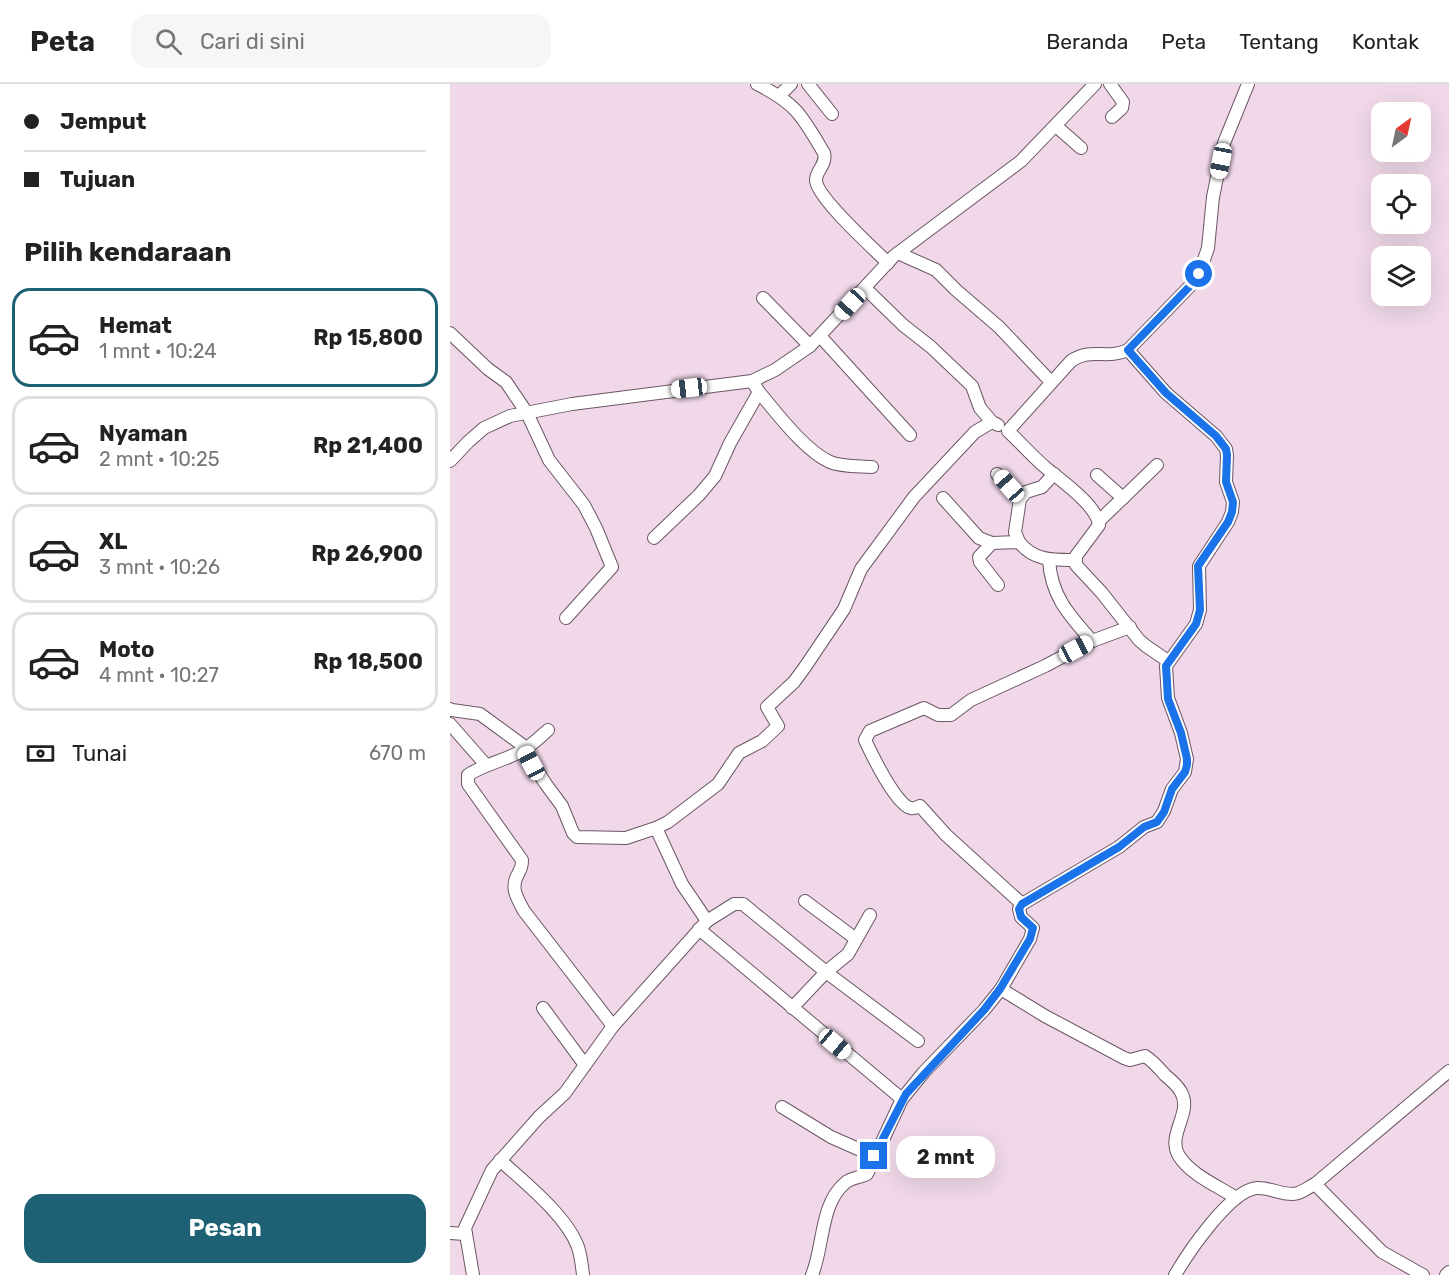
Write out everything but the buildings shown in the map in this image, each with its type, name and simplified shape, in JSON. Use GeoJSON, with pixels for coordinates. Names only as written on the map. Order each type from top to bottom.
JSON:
{"type":"FeatureCollection","features":[{"type":"Feature","properties":{"kind":"street"},"geometry":{"type":"LineString","coordinates":[[757,84],[780,95],[804,119],[824,153],[825,159],[816,177],[817,184],[832,208],[888,263]]}},
{"type":"Feature","properties":{"kind":"street"},"geometry":{"type":"LineString","coordinates":[[780,95],[791,84]]}},
{"type":"Feature","properties":{"kind":"street"},"geometry":{"type":"LineString","coordinates":[[808,84],[832,114]]}},
{"type":"Feature","properties":{"kind":"street"},"geometry":{"type":"LineString","coordinates":[[654,538],[699,495],[715,476],[755,386],[810,346],[898,253],[1021,160],[1095,84]]}},
{"type":"Feature","properties":{"kind":"street"},"geometry":{"type":"LineString","coordinates":[[1110,84],[1123,102],[1122,108],[1112,117]]}},
{"type":"Feature","properties":{"kind":"street"},"geometry":{"type":"LineString","coordinates":[[1008,431],[1051,382],[1080,355],[1103,355],[1128,350],[1199,274],[1208,248],[1213,197],[1224,143],[1248,84]]}},
{"type":"Feature","properties":{"kind":"street"},"geometry":{"type":"LineString","coordinates":[[1056,126],[1081,148]]}},
{"type":"Feature","properties":{"kind":"street"},"geometry":{"type":"LineString","coordinates":[[898,253],[936,270],[956,291],[999,327],[1018,350],[1051,382]]}},
{"type":"Feature","properties":{"kind":"street"},"geometry":{"type":"LineString","coordinates":[[866,288],[903,325],[972,386],[980,408],[992,422],[1008,431],[1080,498],[1099,521]]}},
{"type":"Feature","properties":{"kind":"street"},"geometry":{"type":"LineString","coordinates":[[763,298],[810,346]]}},
{"type":"Feature","properties":{"kind":"street"},"geometry":{"type":"LineString","coordinates":[[450,333],[488,369],[506,382],[527,413],[549,460],[584,505],[612,567],[566,618]]}},
{"type":"Feature","properties":{"kind":"street"},"geometry":{"type":"LineString","coordinates":[[820,336],[910,435]]}},
{"type":"Feature","properties":{"kind":"street"},"geometry":{"type":"LineString","coordinates":[[812,1275],[820,1250],[827,1210],[833,1199],[844,1184],[867,1174],[902,1099],[924,1072],[984,1010],[1000,989],[1032,933],[1033,928],[1019,912],[1022,904],[1119,847],[1137,831],[1157,822],[1172,789],[1185,772],[1187,759],[1181,733],[1168,699],[1166,672],[1168,661],[1196,624],[1200,610],[1198,566],[1228,522],[1232,512],[1233,502],[1226,482],[1227,455],[1226,449],[1216,436],[1166,393],[1128,350]]}},
{"type":"Feature","properties":{"kind":"street"},"geometry":{"type":"LineString","coordinates":[[450,461],[484,428],[510,416],[572,404],[755,386]]}},
{"type":"Feature","properties":{"kind":"street"},"geometry":{"type":"LineString","coordinates":[[755,386],[791,429],[823,458],[839,464],[872,467]]}},
{"type":"Feature","properties":{"kind":"street"},"geometry":{"type":"LineString","coordinates":[[451,710],[480,714],[521,744],[544,783],[562,806],[573,833],[577,837],[626,838],[668,822],[718,784],[739,753],[762,741],[778,726],[767,706],[794,682],[805,667],[844,609],[861,569],[882,538],[920,489],[975,432],[992,422]]}},
{"type":"Feature","properties":{"kind":"street"},"geometry":{"type":"LineString","coordinates":[[1157,465],[1099,521],[1097,529],[1075,560],[1076,565],[1102,592],[1146,646],[1168,661]]}},
{"type":"Feature","properties":{"kind":"street"},"geometry":{"type":"LineString","coordinates":[[998,474],[1020,499]]}},
{"type":"Feature","properties":{"kind":"street"},"geometry":{"type":"LineString","coordinates":[[1054,474],[1042,487],[1026,492],[1020,499],[1015,532],[1019,542],[1033,555],[1049,560],[1075,560]]}},
{"type":"Feature","properties":{"kind":"street"},"geometry":{"type":"LineString","coordinates":[[1097,476],[1123,498]]}},
{"type":"Feature","properties":{"kind":"street"},"geometry":{"type":"LineString","coordinates":[[943,498],[986,542],[1019,542]]}},
{"type":"Feature","properties":{"kind":"street"},"geometry":{"type":"LineString","coordinates":[[992,543],[981,555],[980,562],[998,585]]}},
{"type":"Feature","properties":{"kind":"street"},"geometry":{"type":"LineString","coordinates":[[1049,560],[1050,578],[1057,597],[1073,620],[1092,640]]}},
{"type":"Feature","properties":{"kind":"street"},"geometry":{"type":"LineString","coordinates":[[1022,904],[946,835],[920,807],[905,806],[884,777],[865,740],[866,736],[870,731],[924,708],[938,715],[951,715],[971,700],[1045,666],[1092,640],[1130,627]]}},
{"type":"Feature","properties":{"kind":"street"},"geometry":{"type":"LineString","coordinates":[[450,724],[486,765]]}},
{"type":"Feature","properties":{"kind":"street"},"geometry":{"type":"LineString","coordinates":[[548,730],[524,750],[486,765],[468,776],[468,784],[522,860],[522,867],[513,885],[515,895],[524,911],[613,1026]]}},
{"type":"Feature","properties":{"kind":"street"},"geometry":{"type":"LineString","coordinates":[[656,828],[703,925],[792,1008],[902,1099]]}},
{"type":"Feature","properties":{"kind":"street"},"geometry":{"type":"LineString","coordinates":[[805,901],[856,939]]}},
{"type":"Feature","properties":{"kind":"street"},"geometry":{"type":"LineString","coordinates":[[473,1275],[465,1234],[468,1219],[488,1178],[500,1160],[539,1117],[565,1093],[613,1026],[703,925],[734,904],[743,904],[826,972],[918,1041]]}},
{"type":"Feature","properties":{"kind":"street"},"geometry":{"type":"LineString","coordinates":[[792,1008],[826,972],[844,959],[870,915]]}},
{"type":"Feature","properties":{"kind":"street"},"geometry":{"type":"LineString","coordinates":[[1000,989],[1030,1008],[1124,1058],[1130,1060],[1141,1056],[1148,1058],[1175,1085],[1184,1099],[1176,1138],[1179,1156],[1193,1170],[1236,1198]]}},
{"type":"Feature","properties":{"kind":"street"},"geometry":{"type":"LineString","coordinates":[[543,1008],[585,1065]]}},
{"type":"Feature","properties":{"kind":"street"},"geometry":{"type":"LineString","coordinates":[[1175,1275],[1200,1237],[1236,1198],[1256,1188],[1291,1194],[1299,1193],[1315,1184],[1449,1071]]}},
{"type":"Feature","properties":{"kind":"street"},"geometry":{"type":"LineString","coordinates":[[782,1107],[831,1137],[874,1156]]}},
{"type":"Feature","properties":{"kind":"street"},"geometry":{"type":"LineString","coordinates":[[500,1160],[544,1199],[564,1224],[578,1247],[583,1275]]}},
{"type":"Feature","properties":{"kind":"street"},"geometry":{"type":"LineString","coordinates":[[1315,1184],[1386,1255],[1423,1275]]}},
{"type":"Feature","properties":{"kind":"street"},"geometry":{"type":"LineString","coordinates":[[450,1233],[465,1234]]}},
{"type":"Feature","properties":{"kind":"route"},"geometry":{"type":"LineString","coordinates":[[874,1156],[902,1099],[924,1072],[984,1010],[1017,963],[1030,939],[1033,928],[1021,917],[1019,909],[1022,904],[1119,847],[1137,831],[1157,822],[1164,812],[1168,795],[1185,772],[1187,759],[1181,733],[1168,699],[1166,666],[1196,624],[1200,610],[1198,566],[1228,522],[1232,512],[1233,502],[1226,482],[1227,455],[1226,449],[1216,436],[1166,393],[1128,350],[1199,274]]}}]}
